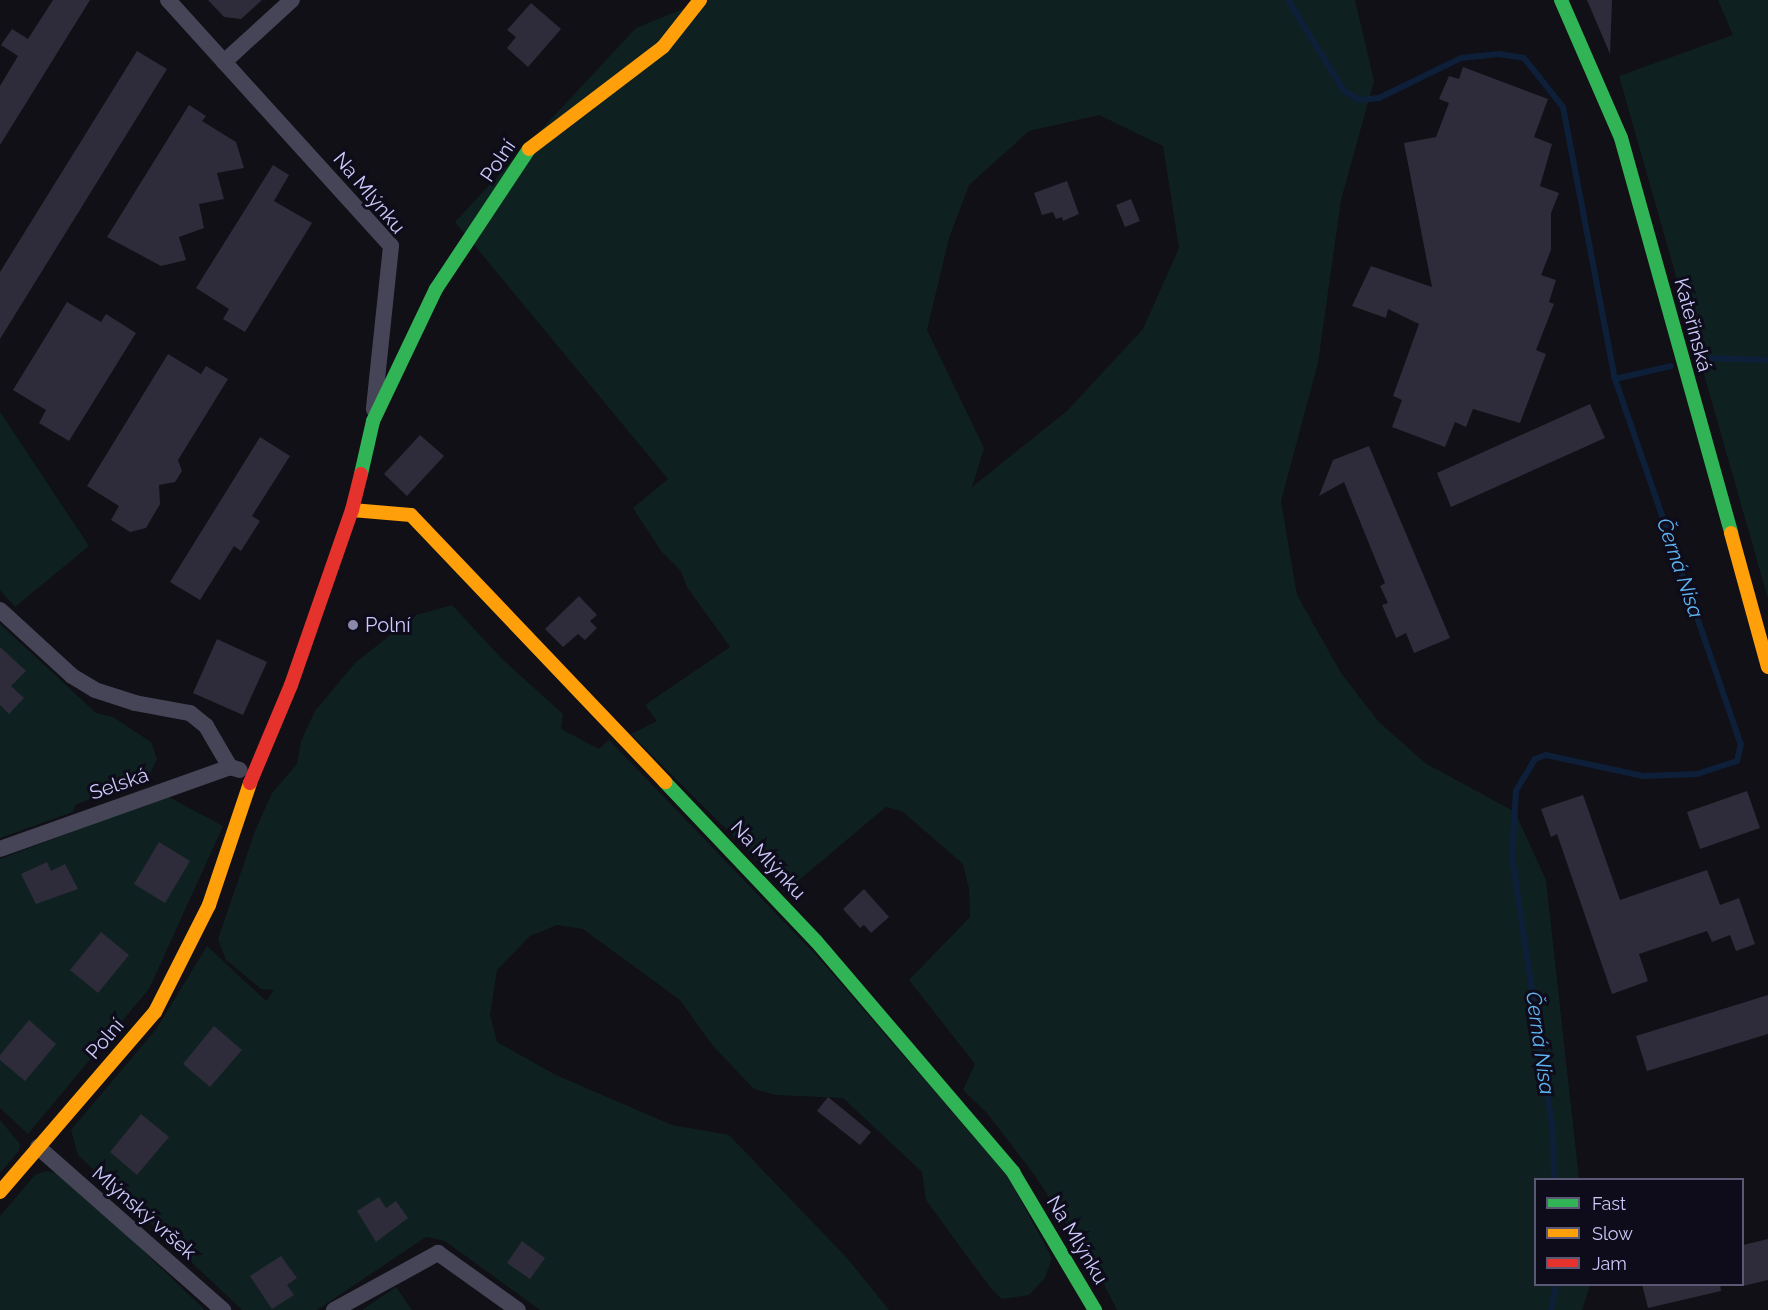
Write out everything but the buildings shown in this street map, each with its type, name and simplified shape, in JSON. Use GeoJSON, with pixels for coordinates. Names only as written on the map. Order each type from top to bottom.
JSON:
{"type":"FeatureCollection","features":[{"type":"Feature","properties":{"kind":"street","name":"Na Mlýnku"},"geometry":{"type":"LineString","coordinates":[[168,0],[391,246],[373,421]]}},
{"type":"Feature","properties":{"kind":"street"},"geometry":{"type":"LineString","coordinates":[[224,62],[292,0]]}},
{"type":"Feature","properties":{"kind":"street","name":"Polní"},"geometry":{"type":"LineString","coordinates":[[0,1192],[154,1012],[209,905],[253,773],[291,685],[352,510],[373,421],[436,289],[530,147],[663,47],[700,0]]}},
{"type":"Feature","properties":{"kind":"street","name":"Kateřinská"},"geometry":{"type":"LineString","coordinates":[[1562,0],[1621,138],[1768,667]]}},
{"type":"Feature","properties":{"kind":"street","name":"Na Mlýnku"},"geometry":{"type":"LineString","coordinates":[[352,510],[411,515],[816,941],[1013,1172],[1095,1310]]}},
{"type":"Feature","properties":{"kind":"street"},"geometry":{"type":"LineString","coordinates":[[0,610],[72,676],[95,690],[135,703],[190,713],[206,726],[230,768],[253,773]]}},
{"type":"Feature","properties":{"kind":"street","name":"Selská"},"geometry":{"type":"LineString","coordinates":[[0,849],[230,768]]}},
{"type":"Feature","properties":{"kind":"street","name":"Mlýnský vršek"},"geometry":{"type":"LineString","coordinates":[[38,1147],[223,1310]]}},
{"type":"Feature","properties":{"kind":"street"},"geometry":{"type":"LineString","coordinates":[[334,1310],[438,1252],[518,1310]]}},
{"type":"Feature","properties":{"kind":"shaded area"},"geometry":{"type":"Polygon","coordinates":[[[705,0],[1355,0],[1374,81],[1341,200],[1318,363],[1281,501],[1297,595],[1341,673],[1378,721],[1425,763],[1515,812],[1546,880],[1579,1178],[1534,1178],[1534,1286],[1590,1286],[1582,1310],[1117,1310],[1095,1267],[1033,1173],[987,1113],[963,1090],[975,1064],[909,980],[970,917],[969,889],[963,864],[903,812],[886,807],[787,890],[631,734],[657,721],[645,705],[730,647],[687,587],[681,571],[661,551],[633,508],[668,479],[455,222],[636,28],[705,0]],[[1099,115],[1029,131],[969,185],[949,238],[927,330],[984,448],[972,487],[1067,411],[1143,329],[1179,248],[1163,146],[1099,115]]]}},
{"type":"Feature","properties":{"kind":"shaded area"},"geometry":{"type":"Polygon","coordinates":[[[1718,0],[1768,0],[1768,599],[1619,76],[1733,35],[1718,0]]]}},
{"type":"Feature","properties":{"kind":"shaded area"},"geometry":{"type":"Polygon","coordinates":[[[0,412],[89,546],[15,607],[0,590],[0,412]]]}},
{"type":"Feature","properties":{"kind":"shaded area"},"geometry":{"type":"Polygon","coordinates":[[[452,605],[503,660],[563,714],[561,729],[599,749],[609,740],[817,956],[1007,1175],[1052,1258],[1045,1278],[1029,1295],[1002,1299],[989,1286],[926,1200],[922,1172],[843,1098],[776,1095],[754,1089],[713,1046],[680,1000],[583,929],[557,925],[530,936],[497,970],[490,1015],[497,1042],[556,1075],[672,1125],[729,1135],[847,1258],[889,1310],[540,1310],[445,1241],[426,1237],[317,1310],[242,1310],[78,1155],[71,1130],[157,1028],[207,946],[266,1001],[274,990],[261,989],[226,960],[218,939],[255,831],[272,793],[297,764],[301,741],[315,711],[356,662],[388,637],[402,619],[452,605]]]}},
{"type":"Feature","properties":{"kind":"shaded area"},"geometry":{"type":"Polygon","coordinates":[[[0,624],[96,713],[113,717],[151,742],[157,759],[148,777],[75,805],[73,812],[0,838],[0,624]]]}},
{"type":"Feature","properties":{"kind":"shaded area"},"geometry":{"type":"Polygon","coordinates":[[[167,796],[223,826],[149,989],[28,1134],[0,1108],[0,859],[167,796]]]}},
{"type":"Feature","properties":{"kind":"shaded area"},"geometry":{"type":"Polygon","coordinates":[[[0,1120],[20,1144],[19,1151],[0,1173],[0,1120]]]}},
{"type":"Feature","properties":{"kind":"shaded area"},"geometry":{"type":"Polygon","coordinates":[[[47,1171],[64,1175],[205,1310],[0,1310],[0,1216],[35,1175],[47,1171]]]}},
{"type":"Feature","properties":{"kind":"shaded area"},"geometry":{"type":"Polygon","coordinates":[[[396,1287],[412,1310],[362,1310],[396,1287]]]}},
{"type":"Feature","properties":{"kind":"waterway","name":"Černá Nisa"},"geometry":{"type":"LineString","coordinates":[[1288,0],[1344,91],[1360,100],[1379,98],[1461,58],[1499,54],[1524,58],[1563,107],[1615,379],[1741,744],[1737,761],[1697,774],[1643,776],[1546,755],[1535,759],[1516,791],[1512,857],[1553,1132],[1554,1178]]}},
{"type":"Feature","properties":{"kind":"waterway"},"geometry":{"type":"LineString","coordinates":[[1700,358],[1768,360]]}},
{"type":"Feature","properties":{"kind":"waterway"},"geometry":{"type":"LineString","coordinates":[[1615,379],[1671,366]]}},
{"type":"Feature","properties":{"kind":"waterway","name":"Černá Nisa"},"geometry":{"type":"LineString","coordinates":[[1551,1310],[1556,1286]]}},
{"type":"Feature","properties":{"kind":"traffic: fast"},"geometry":{"type":"LineString","coordinates":[[1561,0],[1621,138],[1731,533]]}},
{"type":"Feature","properties":{"kind":"traffic: fast"},"geometry":{"type":"LineString","coordinates":[[361,474],[373,421],[436,289],[529,149]]}},
{"type":"Feature","properties":{"kind":"traffic: fast"},"geometry":{"type":"LineString","coordinates":[[665,782],[816,941],[1013,1172],[1095,1310]]}},
{"type":"Feature","properties":{"kind":"traffic: slow"},"geometry":{"type":"LineString","coordinates":[[529,149],[663,47],[700,0]]}},
{"type":"Feature","properties":{"kind":"traffic: slow"},"geometry":{"type":"LineString","coordinates":[[352,510],[411,515],[665,782]]}},
{"type":"Feature","properties":{"kind":"traffic: slow"},"geometry":{"type":"LineString","coordinates":[[1731,533],[1768,667]]}},
{"type":"Feature","properties":{"kind":"traffic: slow"},"geometry":{"type":"LineString","coordinates":[[0,1192],[155,1012],[209,905],[250,783]]}},
{"type":"Feature","properties":{"kind":"traffic: jam"},"geometry":{"type":"LineString","coordinates":[[250,783],[291,685],[352,510],[361,474]]}},
{"type":"Feature","properties":{"kind":"place","name":"Polní"},"geometry":{"type":"Point","coordinates":[353,625]}}]}
